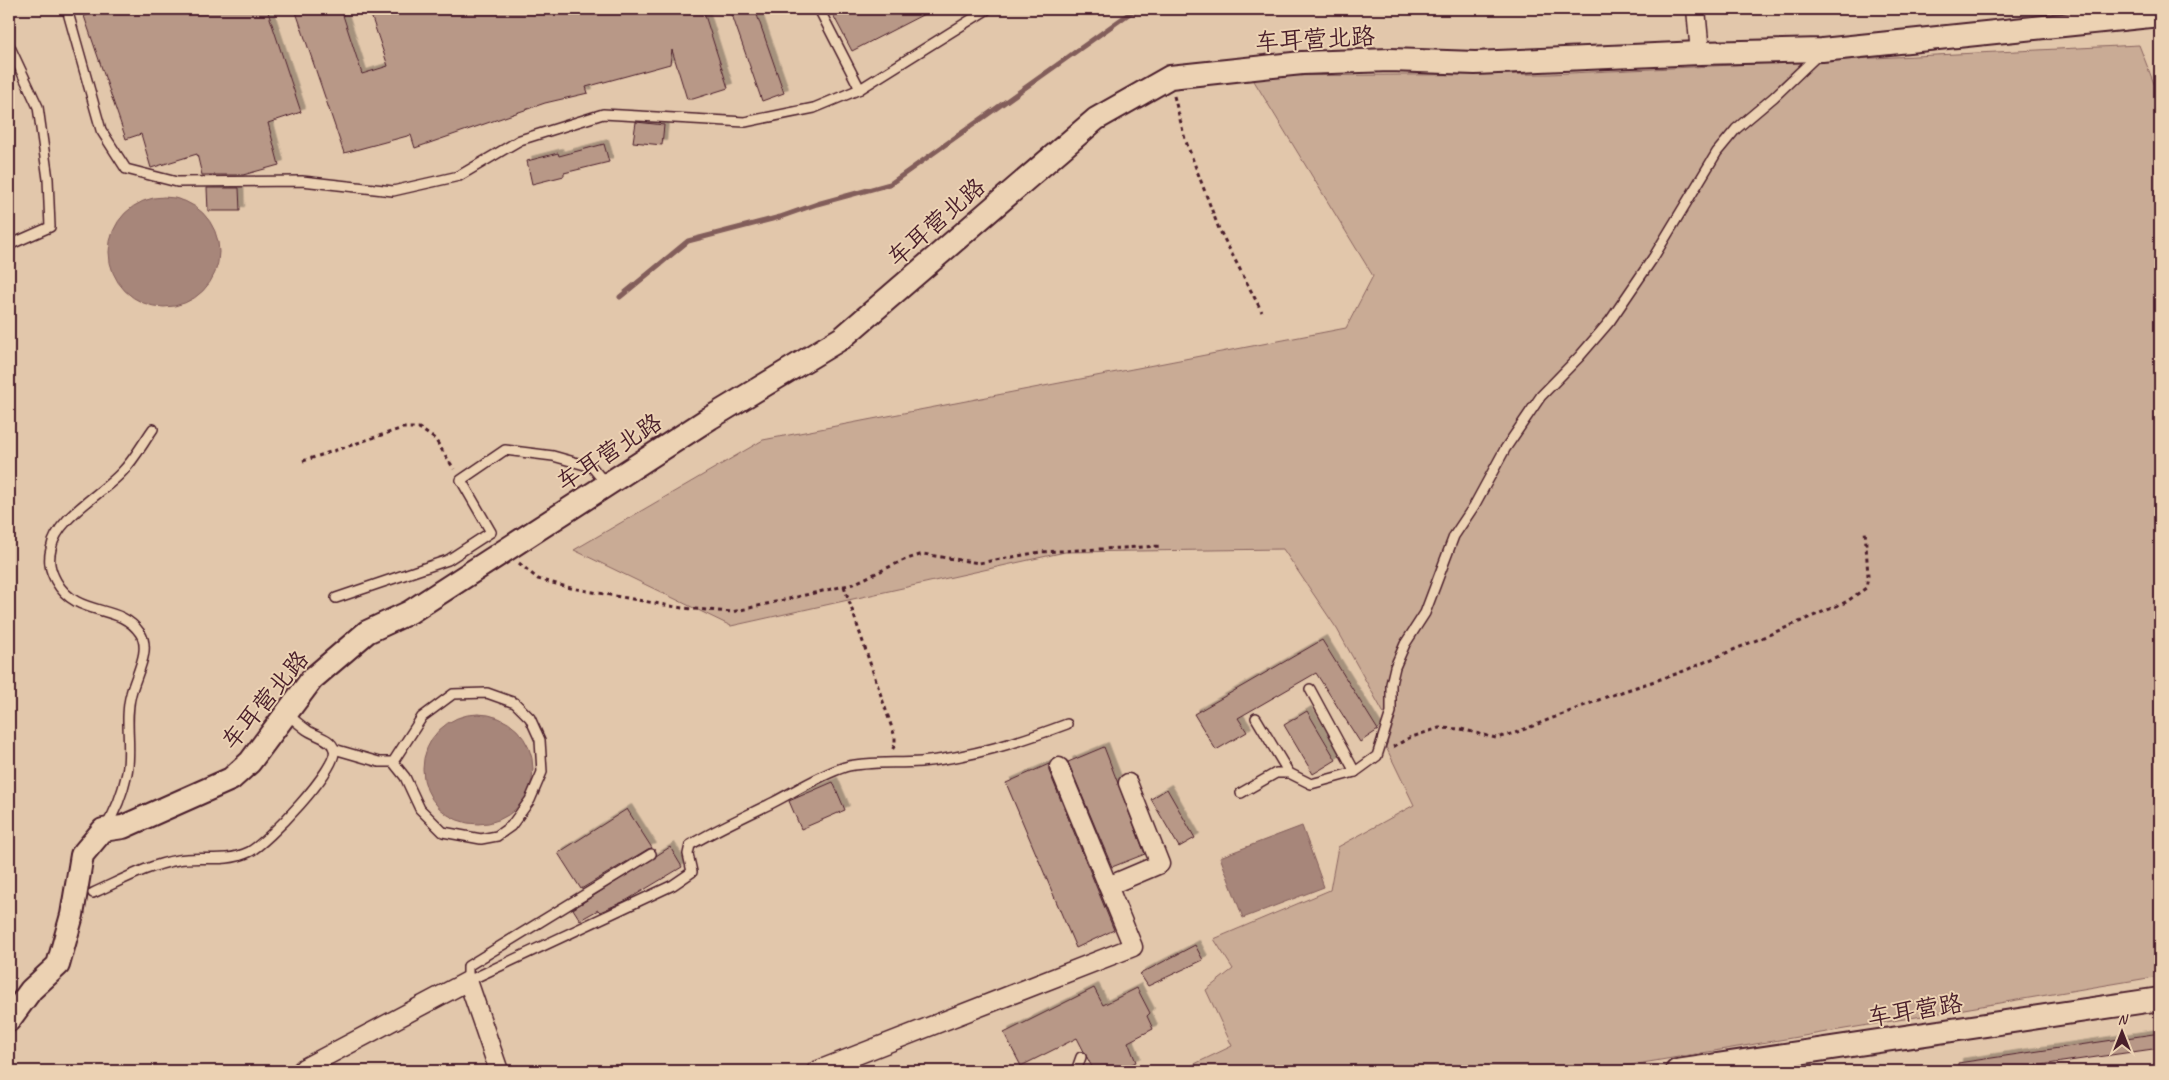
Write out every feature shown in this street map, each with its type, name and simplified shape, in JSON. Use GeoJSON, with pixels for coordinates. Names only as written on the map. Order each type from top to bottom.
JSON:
{"type":"FeatureCollection","features":[{"type":"Feature","properties":{"kind":"street"},"geometry":{"type":"LineString","coordinates":[[1696,9],[1700,53]]}},
{"type":"Feature","properties":{"kind":"street","name":"车耳营北路"},"geometry":{"type":"LineString","coordinates":[[103,830],[123,827],[231,778],[250,762],[312,679],[367,632],[410,612],[606,484],[842,338],[1096,119],[1170,77],[1302,63],[1390,60],[1475,63],[1700,53],[1822,50],[2160,15]]}},
{"type":"Feature","properties":{"kind":"street"},"geometry":{"type":"LineString","coordinates":[[816,1071],[1133,947],[1059,767]]}},
{"type":"Feature","properties":{"kind":"street"},"geometry":{"type":"LineString","coordinates":[[1108,886],[1160,864],[1128,783]]}},
{"type":"Feature","properties":{"kind":"street"},"geometry":{"type":"LineString","coordinates":[[9,1020],[31,990],[58,965],[72,915],[82,855],[103,830]]}},
{"type":"Feature","properties":{"kind":"street"},"geometry":{"type":"LineString","coordinates":[[301,1071],[468,981],[499,1071]]}},
{"type":"Feature","properties":{"kind":"street","name":"车耳营路"},"geometry":{"type":"LineString","coordinates":[[1676,1071],[2160,999]]}},
{"type":"Feature","properties":{"kind":"lane"},"geometry":{"type":"LineString","coordinates":[[66,9],[101,130],[126,168],[177,182],[302,181],[393,191],[459,176],[520,140],[603,114],[745,122],[814,108],[860,89],[988,9]]}},
{"type":"Feature","properties":{"kind":"lane"},"geometry":{"type":"LineString","coordinates":[[819,9],[860,89]]}},
{"type":"Feature","properties":{"kind":"lane"},"geometry":{"type":"LineString","coordinates":[[9,45],[38,107],[48,179],[50,227],[9,245]]}},
{"type":"Feature","properties":{"kind":"lane"},"geometry":{"type":"LineString","coordinates":[[1241,793],[1276,773],[1288,773],[1311,784],[1355,772],[1377,756],[1391,712],[1391,684],[1395,667],[1405,644],[1425,613],[1454,536],[1474,506],[1505,449],[1541,396],[1579,358],[1610,321],[1736,129],[1774,97],[1822,50]]}},
{"type":"Feature","properties":{"kind":"lane"},"geometry":{"type":"LineString","coordinates":[[103,830],[114,814],[127,773],[128,707],[144,653],[145,642],[134,624],[113,613],[77,603],[62,592],[49,563],[51,547],[57,533],[78,510],[123,472],[153,429]]}},
{"type":"Feature","properties":{"kind":"lane"},"geometry":{"type":"LineString","coordinates":[[336,598],[448,560],[491,532],[462,480],[505,450],[553,456],[592,467],[606,484]]}},
{"type":"Feature","properties":{"kind":"lane"},"geometry":{"type":"LineString","coordinates":[[1310,689],[1355,772]]}},
{"type":"Feature","properties":{"kind":"lane"},"geometry":{"type":"LineString","coordinates":[[487,693],[515,703],[530,718],[540,740],[542,772],[530,800],[512,826],[497,836],[480,839],[443,832],[420,809],[405,777],[393,762],[422,717],[453,694],[487,693]]}},
{"type":"Feature","properties":{"kind":"lane"},"geometry":{"type":"LineString","coordinates":[[93,893],[148,868],[179,859],[230,858],[250,852],[266,839],[306,798],[334,758],[334,749],[328,741],[307,731],[286,713]]}},
{"type":"Feature","properties":{"kind":"lane"},"geometry":{"type":"LineString","coordinates":[[1256,718],[1288,773]]}},
{"type":"Feature","properties":{"kind":"lane"},"geometry":{"type":"LineString","coordinates":[[651,854],[468,966],[468,981],[673,885],[692,872],[688,854],[690,845],[723,826],[823,776],[846,767],[920,762],[969,755],[1023,741],[1067,724]]}},
{"type":"Feature","properties":{"kind":"lane"},"geometry":{"type":"LineString","coordinates":[[334,749],[379,762],[393,762]]}},
{"type":"Feature","properties":{"kind":"lane"},"geometry":{"type":"LineString","coordinates":[[1076,1071],[1081,1057]]}},
{"type":"Feature","properties":{"kind":"path"},"geometry":{"type":"LineString","coordinates":[[1170,77],[1185,139],[1219,229],[1262,312]]}},
{"type":"Feature","properties":{"kind":"path"},"geometry":{"type":"LineString","coordinates":[[303,460],[402,428],[419,428],[435,439],[462,480]]}},
{"type":"Feature","properties":{"kind":"path"},"geometry":{"type":"LineString","coordinates":[[1377,756],[1409,738],[1439,728],[1461,729],[1496,738],[1515,733],[1606,697],[1679,673],[1846,602],[1866,588],[1868,576],[1865,530]]}},
{"type":"Feature","properties":{"kind":"path"},"geometry":{"type":"LineString","coordinates":[[509,548],[522,566],[538,579],[571,588],[682,608],[732,612],[854,584],[904,560],[924,554],[979,563],[1040,552],[1162,546]]}},
{"type":"Feature","properties":{"kind":"path"},"geometry":{"type":"LineString","coordinates":[[844,586],[894,737],[895,745],[880,764]]}},
{"type":"Feature","properties":{"kind":"shaded area"},"geometry":{"type":"Polygon","coordinates":[[[2139,45],[2160,99],[2160,976],[1595,1071],[1180,1071],[1232,1046],[1206,990],[1233,969],[1214,939],[1330,890],[1338,847],[1414,805],[1386,747],[1392,728],[1337,629],[1283,549],[1065,552],[731,626],[574,550],[763,440],[1346,328],[1373,276],[1251,76],[1550,74],[2139,45]]]}},
{"type":"Feature","properties":{"kind":"shaded area"},"geometry":{"type":"Polygon","coordinates":[[[164,197],[185,201],[203,213],[215,231],[219,252],[215,273],[203,291],[185,303],[164,307],[143,303],[125,291],[113,273],[109,252],[113,231],[125,213],[143,201],[164,197]]]}},
{"type":"Feature","properties":{"kind":"shaded area"},"geometry":{"type":"Polygon","coordinates":[[[478,714],[499,718],[517,730],[529,748],[533,769],[529,790],[517,808],[499,820],[478,824],[457,820],[439,808],[427,790],[423,769],[427,748],[439,730],[457,718],[478,714]]]}},
{"type":"Feature","properties":{"kind":"shaded area"},"geometry":{"type":"Polygon","coordinates":[[[1302,826],[1324,887],[1243,918],[1220,857],[1302,826]]]}},
{"type":"Feature","properties":{"kind":"building"},"geometry":{"type":"Polygon","coordinates":[[[106,9],[267,9],[301,112],[268,123],[279,165],[243,175],[202,175],[197,154],[151,168],[141,134],[126,139],[84,16],[106,9]]]}},
{"type":"Feature","properties":{"kind":"building"},"geometry":{"type":"Polygon","coordinates":[[[295,9],[341,9],[362,74],[388,66],[369,9],[703,9],[728,88],[693,99],[687,99],[672,50],[670,64],[586,87],[588,93],[545,103],[415,148],[411,135],[344,153],[295,9]]]}},
{"type":"Feature","properties":{"kind":"building"},"geometry":{"type":"Polygon","coordinates":[[[730,9],[755,9],[784,93],[762,101],[730,9]]]}},
{"type":"Feature","properties":{"kind":"building"},"geometry":{"type":"Polygon","coordinates":[[[830,9],[934,9],[852,51],[830,9]]]}},
{"type":"Feature","properties":{"kind":"building"},"geometry":{"type":"Polygon","coordinates":[[[636,122],[664,125],[662,145],[633,142],[636,122]]]}},
{"type":"Feature","properties":{"kind":"building"},"geometry":{"type":"Polygon","coordinates":[[[604,144],[609,162],[564,173],[564,176],[532,184],[527,161],[558,153],[559,156],[604,144]]]}},
{"type":"Feature","properties":{"kind":"building"},"geometry":{"type":"Polygon","coordinates":[[[207,188],[239,188],[240,211],[208,211],[207,188]]]}},
{"type":"Feature","properties":{"kind":"building"},"geometry":{"type":"Polygon","coordinates":[[[1322,640],[1378,730],[1360,742],[1316,673],[1238,718],[1247,732],[1216,750],[1194,714],[1322,640]]]}},
{"type":"Feature","properties":{"kind":"building"},"geometry":{"type":"Polygon","coordinates":[[[1307,711],[1336,760],[1313,774],[1284,725],[1307,711]]]}},
{"type":"Feature","properties":{"kind":"building"},"geometry":{"type":"Polygon","coordinates":[[[1104,747],[1145,854],[1112,867],[1068,762],[1104,747]]]}},
{"type":"Feature","properties":{"kind":"building"},"geometry":{"type":"Polygon","coordinates":[[[1049,764],[1049,771],[1114,930],[1076,948],[1006,783],[1049,764]]]}},
{"type":"Feature","properties":{"kind":"building"},"geometry":{"type":"Polygon","coordinates":[[[833,782],[845,810],[801,829],[789,801],[833,782]]]}},
{"type":"Feature","properties":{"kind":"building"},"geometry":{"type":"Polygon","coordinates":[[[1167,789],[1195,838],[1179,847],[1151,799],[1167,789]]]}},
{"type":"Feature","properties":{"kind":"building"},"geometry":{"type":"Polygon","coordinates":[[[627,809],[652,848],[581,889],[558,853],[627,809]]]}},
{"type":"Feature","properties":{"kind":"building"},"geometry":{"type":"Polygon","coordinates":[[[670,847],[682,867],[627,900],[600,912],[598,910],[580,920],[573,909],[670,847]]]}},
{"type":"Feature","properties":{"kind":"building"},"geometry":{"type":"Polygon","coordinates":[[[1195,945],[1203,960],[1148,986],[1140,974],[1195,945]]]}},
{"type":"Feature","properties":{"kind":"building"},"geometry":{"type":"Polygon","coordinates":[[[1094,988],[1103,1005],[1137,988],[1150,1013],[1147,1016],[1153,1029],[1128,1042],[1136,1062],[1117,1071],[1094,1071],[1077,1038],[1021,1066],[1004,1033],[1094,988]]]}},
{"type":"Feature","properties":{"kind":"building"},"geometry":{"type":"Polygon","coordinates":[[[2160,1033],[2160,1048],[1999,1071],[1958,1071],[1958,1063],[2160,1033]]]}},
{"type":"Feature","properties":{"kind":"waterway"},"geometry":{"type":"LineString","coordinates":[[620,297],[688,241],[780,217],[817,204],[890,184],[1130,13],[1139,9]]}}]}
